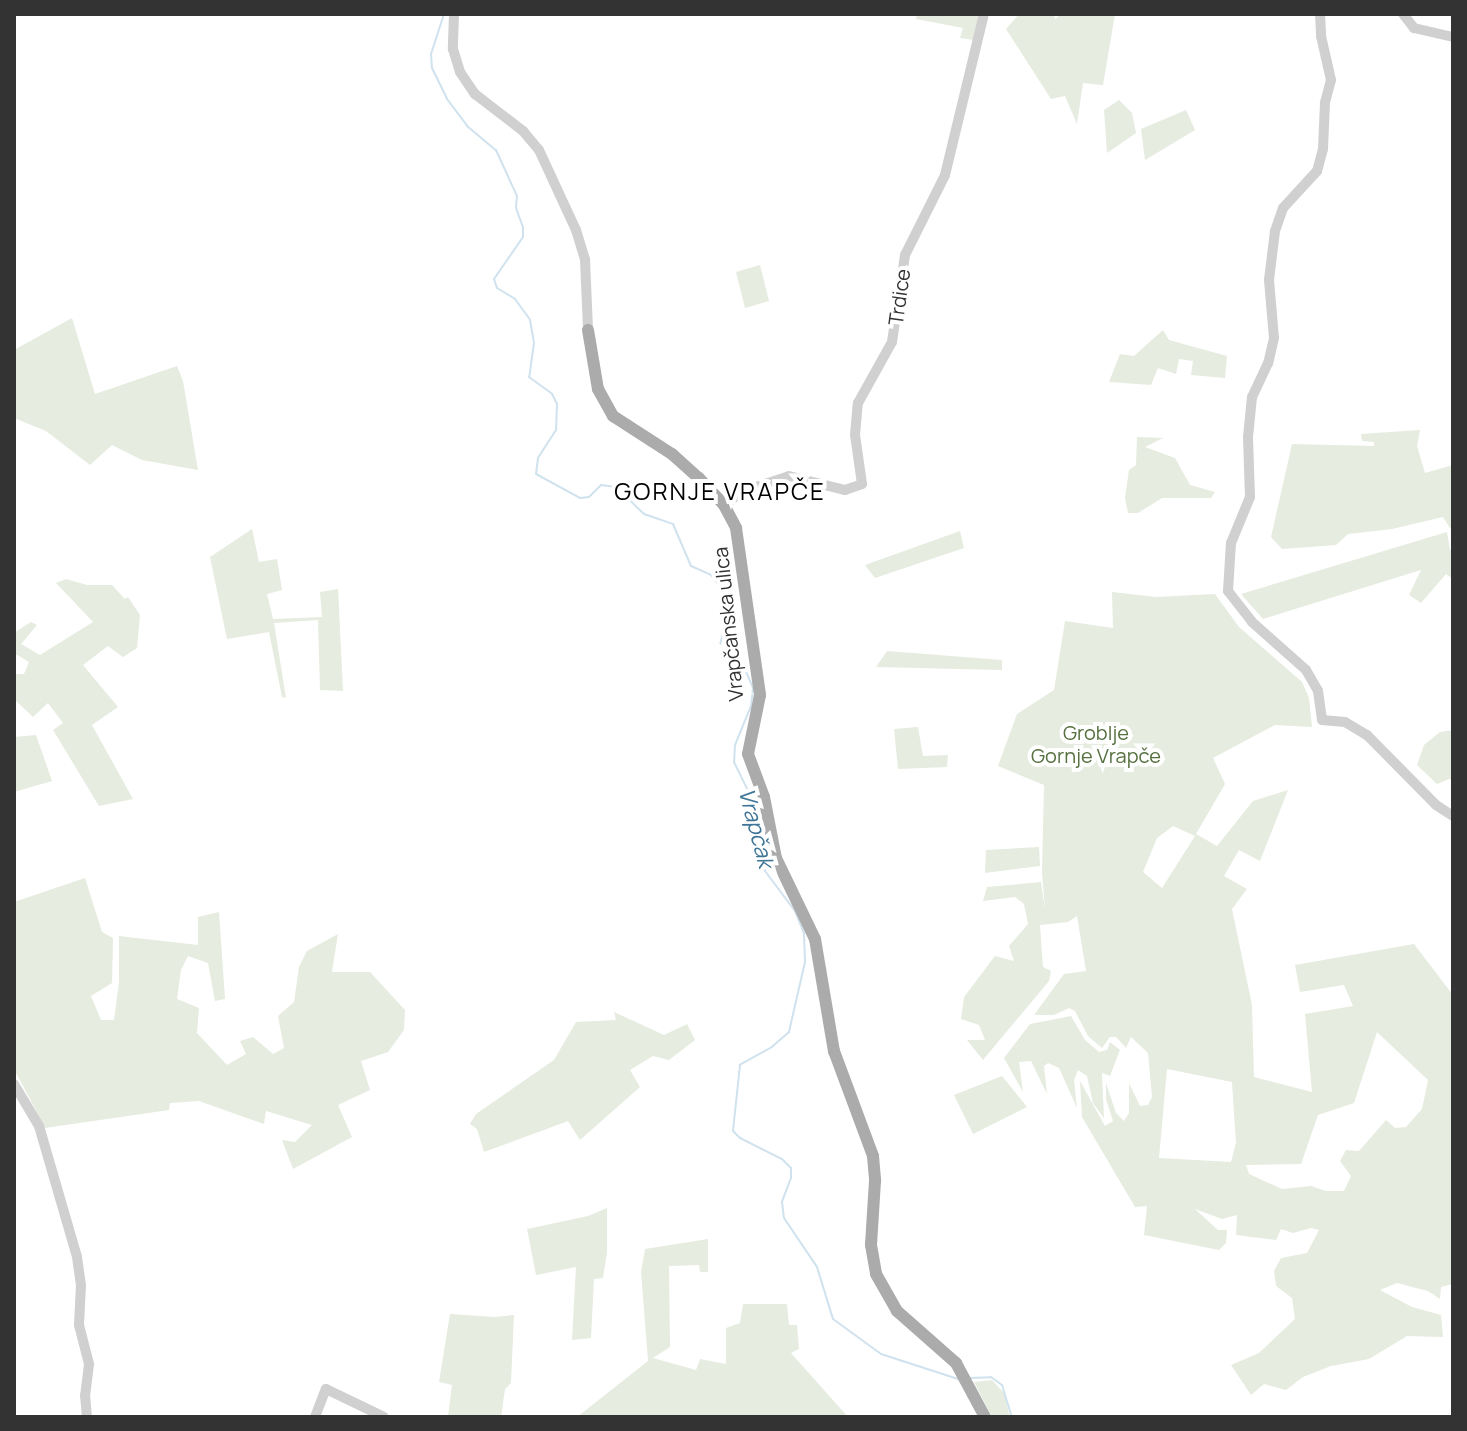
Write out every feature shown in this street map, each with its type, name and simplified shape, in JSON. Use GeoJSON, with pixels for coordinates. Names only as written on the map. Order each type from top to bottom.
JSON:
{"type":"FeatureCollection","features":[{"type":"Feature","properties":{"kind":"main road","name":"Vrapčanska ulica"},"geometry":{"type":"LineString","coordinates":[[588,330],[598,389],[613,416],[672,454],[724,505],[741,543],[760,695],[748,754],[764,797],[776,858],[815,939],[834,1051],[873,1156],[875,1192],[870,1237],[876,1274],[897,1311],[947,1352],[985,1417]]}},
{"type":"Feature","properties":{"kind":"street","name":"Vrapčanska ulica"},"geometry":{"type":"LineString","coordinates":[[454,14],[453,49],[460,72],[475,94],[523,131],[539,150],[576,230],[585,260],[588,330]]}},
{"type":"Feature","properties":{"kind":"street","name":"Trdice"},"geometry":{"type":"LineString","coordinates":[[724,505],[744,491],[789,476],[845,490],[862,484],[855,435],[858,403],[892,342],[905,255],[945,175],[984,14]]}},
{"type":"Feature","properties":{"kind":"street"},"geometry":{"type":"LineString","coordinates":[[1320,14],[1321,36],[1331,80],[1321,160],[1311,180],[1283,208],[1275,231],[1269,280],[1274,338],[1268,363],[1252,397],[1248,437],[1250,497],[1231,543],[1228,591],[1261,632],[1306,670],[1318,691],[1322,720],[1345,722],[1367,735],[1436,805],[1453,816]]}},
{"type":"Feature","properties":{"kind":"street"},"geometry":{"type":"LineString","coordinates":[[1403,14],[1414,28],[1453,37]]}},
{"type":"Feature","properties":{"kind":"street"},"geometry":{"type":"LineString","coordinates":[[14,1084],[39,1126],[77,1257],[81,1285],[79,1325],[89,1364],[85,1395],[87,1417]]}},
{"type":"Feature","properties":{"kind":"street"},"geometry":{"type":"LineString","coordinates":[[315,1417],[326,1389],[384,1417]]}},
{"type":"Feature","properties":{"kind":"green space"},"geometry":{"type":"Polygon","coordinates":[[[917,14],[983,14],[974,40],[960,38],[963,28],[916,19],[917,14]]]}},
{"type":"Feature","properties":{"kind":"green space"},"geometry":{"type":"Polygon","coordinates":[[[1019,14],[1054,14],[1055,19],[1061,14],[1115,14],[1103,85],[1083,83],[1077,124],[1065,96],[1051,99],[1006,29],[1019,14]]]}},
{"type":"Feature","properties":{"kind":"green space"},"geometry":{"type":"Polygon","coordinates":[[[1119,100],[1132,113],[1136,133],[1107,153],[1104,110],[1119,100]]]}},
{"type":"Feature","properties":{"kind":"green space"},"geometry":{"type":"Polygon","coordinates":[[[1186,110],[1195,130],[1145,160],[1141,129],[1186,110]]]}},
{"type":"Feature","properties":{"kind":"green space"},"geometry":{"type":"Polygon","coordinates":[[[760,265],[769,301],[745,308],[736,272],[760,265]]]}},
{"type":"Feature","properties":{"kind":"green space"},"geometry":{"type":"Polygon","coordinates":[[[72,318],[95,394],[177,366],[183,381],[198,470],[142,460],[112,445],[90,465],[46,431],[14,418],[14,350],[72,318]]]}},
{"type":"Feature","properties":{"kind":"green space"},"geometry":{"type":"Polygon","coordinates":[[[1163,330],[1169,340],[1227,356],[1225,378],[1191,375],[1193,361],[1179,359],[1176,374],[1158,368],[1151,385],[1109,382],[1120,354],[1134,356],[1163,330]]]}},
{"type":"Feature","properties":{"kind":"green space"},"geometry":{"type":"Polygon","coordinates":[[[1420,430],[1417,446],[1425,473],[1453,465],[1453,527],[1450,528],[1443,517],[1392,529],[1348,534],[1336,545],[1282,549],[1271,537],[1292,444],[1374,446],[1374,442],[1362,441],[1361,434],[1420,430]]]}},
{"type":"Feature","properties":{"kind":"green space"},"geometry":{"type":"Polygon","coordinates":[[[1137,437],[1163,438],[1145,447],[1175,458],[1190,485],[1215,492],[1211,498],[1162,498],[1138,513],[1128,513],[1125,498],[1129,470],[1136,465],[1137,437]]]}},
{"type":"Feature","properties":{"kind":"green space"},"geometry":{"type":"Polygon","coordinates":[[[252,529],[259,562],[277,559],[282,590],[267,594],[273,619],[322,617],[320,592],[338,589],[343,691],[320,690],[318,620],[274,623],[286,698],[282,697],[269,632],[227,639],[210,557],[252,529]]]}},
{"type":"Feature","properties":{"kind":"green space"},"geometry":{"type":"Polygon","coordinates":[[[960,531],[964,548],[875,578],[865,565],[960,531]]]}},
{"type":"Feature","properties":{"kind":"green space"},"geometry":{"type":"Polygon","coordinates":[[[1447,532],[1450,550],[1453,550],[1453,579],[1446,574],[1421,603],[1409,595],[1421,570],[1263,619],[1241,594],[1447,532]]]}},
{"type":"Feature","properties":{"kind":"green space"},"geometry":{"type":"Polygon","coordinates":[[[66,579],[87,585],[112,585],[125,599],[128,597],[140,615],[137,648],[123,657],[108,646],[83,665],[118,707],[92,725],[133,799],[99,806],[53,730],[63,723],[48,703],[33,717],[14,699],[14,674],[24,674],[29,662],[14,653],[14,633],[31,622],[37,625],[21,644],[40,655],[93,622],[56,583],[66,579]]]}},
{"type":"Feature","properties":{"kind":"green space","name":"Groblje Gornje Vrapče"},"geometry":{"type":"Polygon","coordinates":[[[1112,592],[1156,597],[1215,594],[1239,627],[1302,682],[1309,698],[1312,727],[1275,725],[1213,758],[1225,784],[1196,834],[1217,846],[1253,801],[1288,790],[1260,861],[1239,850],[1224,876],[1247,889],[1232,909],[1252,1005],[1254,1077],[1312,1092],[1305,1014],[1353,1006],[1344,985],[1300,992],[1295,965],[1414,944],[1453,995],[1453,1284],[1441,1287],[1440,1299],[1428,1291],[1397,1283],[1380,1290],[1412,1307],[1441,1315],[1443,1337],[1407,1336],[1369,1359],[1331,1366],[1303,1377],[1286,1390],[1264,1384],[1251,1395],[1231,1365],[1259,1353],[1295,1319],[1292,1298],[1276,1286],[1274,1271],[1281,1258],[1307,1253],[1319,1230],[1311,1228],[1293,1233],[1281,1229],[1276,1240],[1236,1235],[1237,1215],[1222,1219],[1195,1209],[1218,1230],[1227,1230],[1226,1243],[1219,1250],[1144,1235],[1147,1206],[1135,1207],[1082,1117],[1080,1081],[1105,1126],[1113,1121],[1106,1099],[1106,1083],[1116,1113],[1124,1121],[1129,1113],[1129,1083],[1140,1106],[1148,1105],[1152,1097],[1148,1053],[1131,1037],[1126,1048],[1116,1037],[1110,1037],[1102,1048],[1088,1036],[1075,1011],[1069,1008],[1054,1015],[1034,1015],[1064,974],[1086,971],[1077,916],[1068,922],[1040,925],[1043,967],[1051,971],[1049,981],[983,1060],[967,1040],[985,1040],[979,1025],[961,1019],[964,997],[995,956],[1014,961],[1009,946],[1028,924],[1024,904],[1015,897],[983,901],[987,887],[1041,882],[1045,910],[1042,872],[1044,785],[998,766],[1017,714],[1054,690],[1065,621],[1113,628],[1112,592]],[[1173,826],[1157,838],[1143,872],[1162,888],[1195,836],[1173,826]],[[1377,1032],[1354,1103],[1318,1115],[1301,1164],[1246,1165],[1249,1174],[1282,1189],[1311,1186],[1326,1191],[1344,1191],[1351,1176],[1340,1161],[1346,1150],[1359,1151],[1386,1120],[1395,1128],[1406,1127],[1422,1109],[1428,1080],[1377,1032]],[[1167,1069],[1159,1158],[1231,1162],[1236,1143],[1232,1082],[1167,1069]]]}},
{"type":"Feature","properties":{"kind":"green space"},"geometry":{"type":"Polygon","coordinates":[[[887,651],[1002,660],[1002,670],[876,667],[887,651]]]}},
{"type":"Feature","properties":{"kind":"green space"},"geometry":{"type":"Polygon","coordinates":[[[918,727],[923,756],[948,755],[947,767],[898,769],[894,729],[918,727]]]}},
{"type":"Feature","properties":{"kind":"green space"},"geometry":{"type":"Polygon","coordinates":[[[1453,730],[1453,780],[1437,784],[1417,765],[1424,745],[1440,732],[1453,730]]]}},
{"type":"Feature","properties":{"kind":"green space"},"geometry":{"type":"Polygon","coordinates":[[[36,735],[52,781],[14,792],[14,737],[36,735]]]}},
{"type":"Feature","properties":{"kind":"green space"},"geometry":{"type":"Polygon","coordinates":[[[1039,847],[1040,866],[985,873],[986,850],[1039,847]]]}},
{"type":"Feature","properties":{"kind":"green space"},"geometry":{"type":"Polygon","coordinates":[[[85,878],[102,932],[113,938],[112,983],[91,996],[101,1020],[114,1020],[119,982],[119,936],[198,945],[198,917],[219,912],[225,999],[215,1001],[208,963],[188,956],[181,970],[177,999],[199,1008],[197,1033],[227,1065],[246,1054],[240,1041],[253,1037],[273,1054],[284,1048],[278,1016],[294,1002],[299,967],[307,951],[338,934],[332,972],[370,972],[405,1010],[404,1030],[388,1052],[361,1061],[370,1090],[338,1105],[352,1137],[293,1169],[282,1140],[295,1142],[312,1125],[266,1111],[264,1124],[199,1101],[170,1103],[169,1110],[38,1129],[40,1118],[14,1069],[14,902],[85,878]]]}},
{"type":"Feature","properties":{"kind":"green space"},"geometry":{"type":"Polygon","coordinates":[[[614,1012],[664,1035],[687,1024],[695,1040],[669,1060],[653,1056],[630,1070],[640,1087],[580,1140],[568,1121],[484,1152],[477,1129],[470,1124],[476,1114],[554,1060],[576,1022],[616,1020],[614,1012]]]}},
{"type":"Feature","properties":{"kind":"green space"},"geometry":{"type":"Polygon","coordinates":[[[1071,1016],[1085,1040],[1099,1052],[1107,1050],[1110,1042],[1120,1050],[1110,1076],[1102,1073],[1104,1118],[1093,1103],[1087,1076],[1078,1070],[1074,1080],[1077,1108],[1059,1068],[1048,1063],[1044,1066],[1047,1094],[1031,1061],[1019,1062],[1023,1092],[1004,1058],[1030,1024],[1071,1016]]]}},
{"type":"Feature","properties":{"kind":"green space"},"geometry":{"type":"Polygon","coordinates":[[[1002,1076],[1027,1107],[973,1134],[954,1095],[1002,1076]]]}},
{"type":"Feature","properties":{"kind":"green space"},"geometry":{"type":"Polygon","coordinates":[[[607,1208],[607,1253],[603,1278],[594,1279],[591,1338],[572,1340],[576,1267],[536,1275],[527,1229],[588,1216],[607,1208]]]}},
{"type":"Feature","properties":{"kind":"green space"},"geometry":{"type":"Polygon","coordinates":[[[708,1239],[708,1272],[700,1272],[699,1265],[669,1266],[670,1347],[653,1358],[696,1370],[700,1359],[726,1364],[726,1328],[740,1323],[743,1304],[787,1304],[789,1325],[797,1325],[799,1349],[791,1353],[848,1417],[577,1417],[648,1361],[641,1272],[645,1249],[708,1239]]]}},
{"type":"Feature","properties":{"kind":"green space"},"geometry":{"type":"Polygon","coordinates":[[[450,1314],[514,1315],[511,1383],[505,1389],[501,1417],[448,1417],[452,1385],[439,1382],[450,1314]]]}},
{"type":"Feature","properties":{"kind":"green space"},"geometry":{"type":"Polygon","coordinates":[[[992,1380],[1004,1393],[1010,1417],[992,1417],[974,1382],[992,1380]]]}},
{"type":"Feature","properties":{"kind":"waterway","name":"Vrapčak"},"geometry":{"type":"LineString","coordinates":[[444,14],[431,54],[432,68],[447,99],[467,126],[496,150],[517,196],[516,208],[523,237],[494,279],[497,288],[515,299],[530,320],[534,343],[529,377],[552,394],[557,404],[556,430],[538,458],[536,474],[580,498],[589,497],[601,485],[616,487],[644,514],[673,524],[691,566],[711,575],[726,595],[728,613],[720,646],[742,662],[753,688],[751,706],[735,745],[734,762],[753,801],[765,871],[795,911],[804,933],[805,962],[789,1032],[772,1047],[740,1065],[733,1131],[740,1138],[782,1159],[791,1168],[791,1178],[782,1202],[784,1218],[817,1267],[833,1319],[881,1354],[958,1379]]}},
{"type":"Feature","properties":{"kind":"waterway","name":"Vrapčak"},"geometry":{"type":"LineString","coordinates":[[968,1378],[991,1377],[1002,1385],[1012,1417]]}},
{"type":"Feature","properties":{"kind":"district","name":"GORNJE VRAPČE"},"geometry":{"type":"Point","coordinates":[720,491]}}]}
